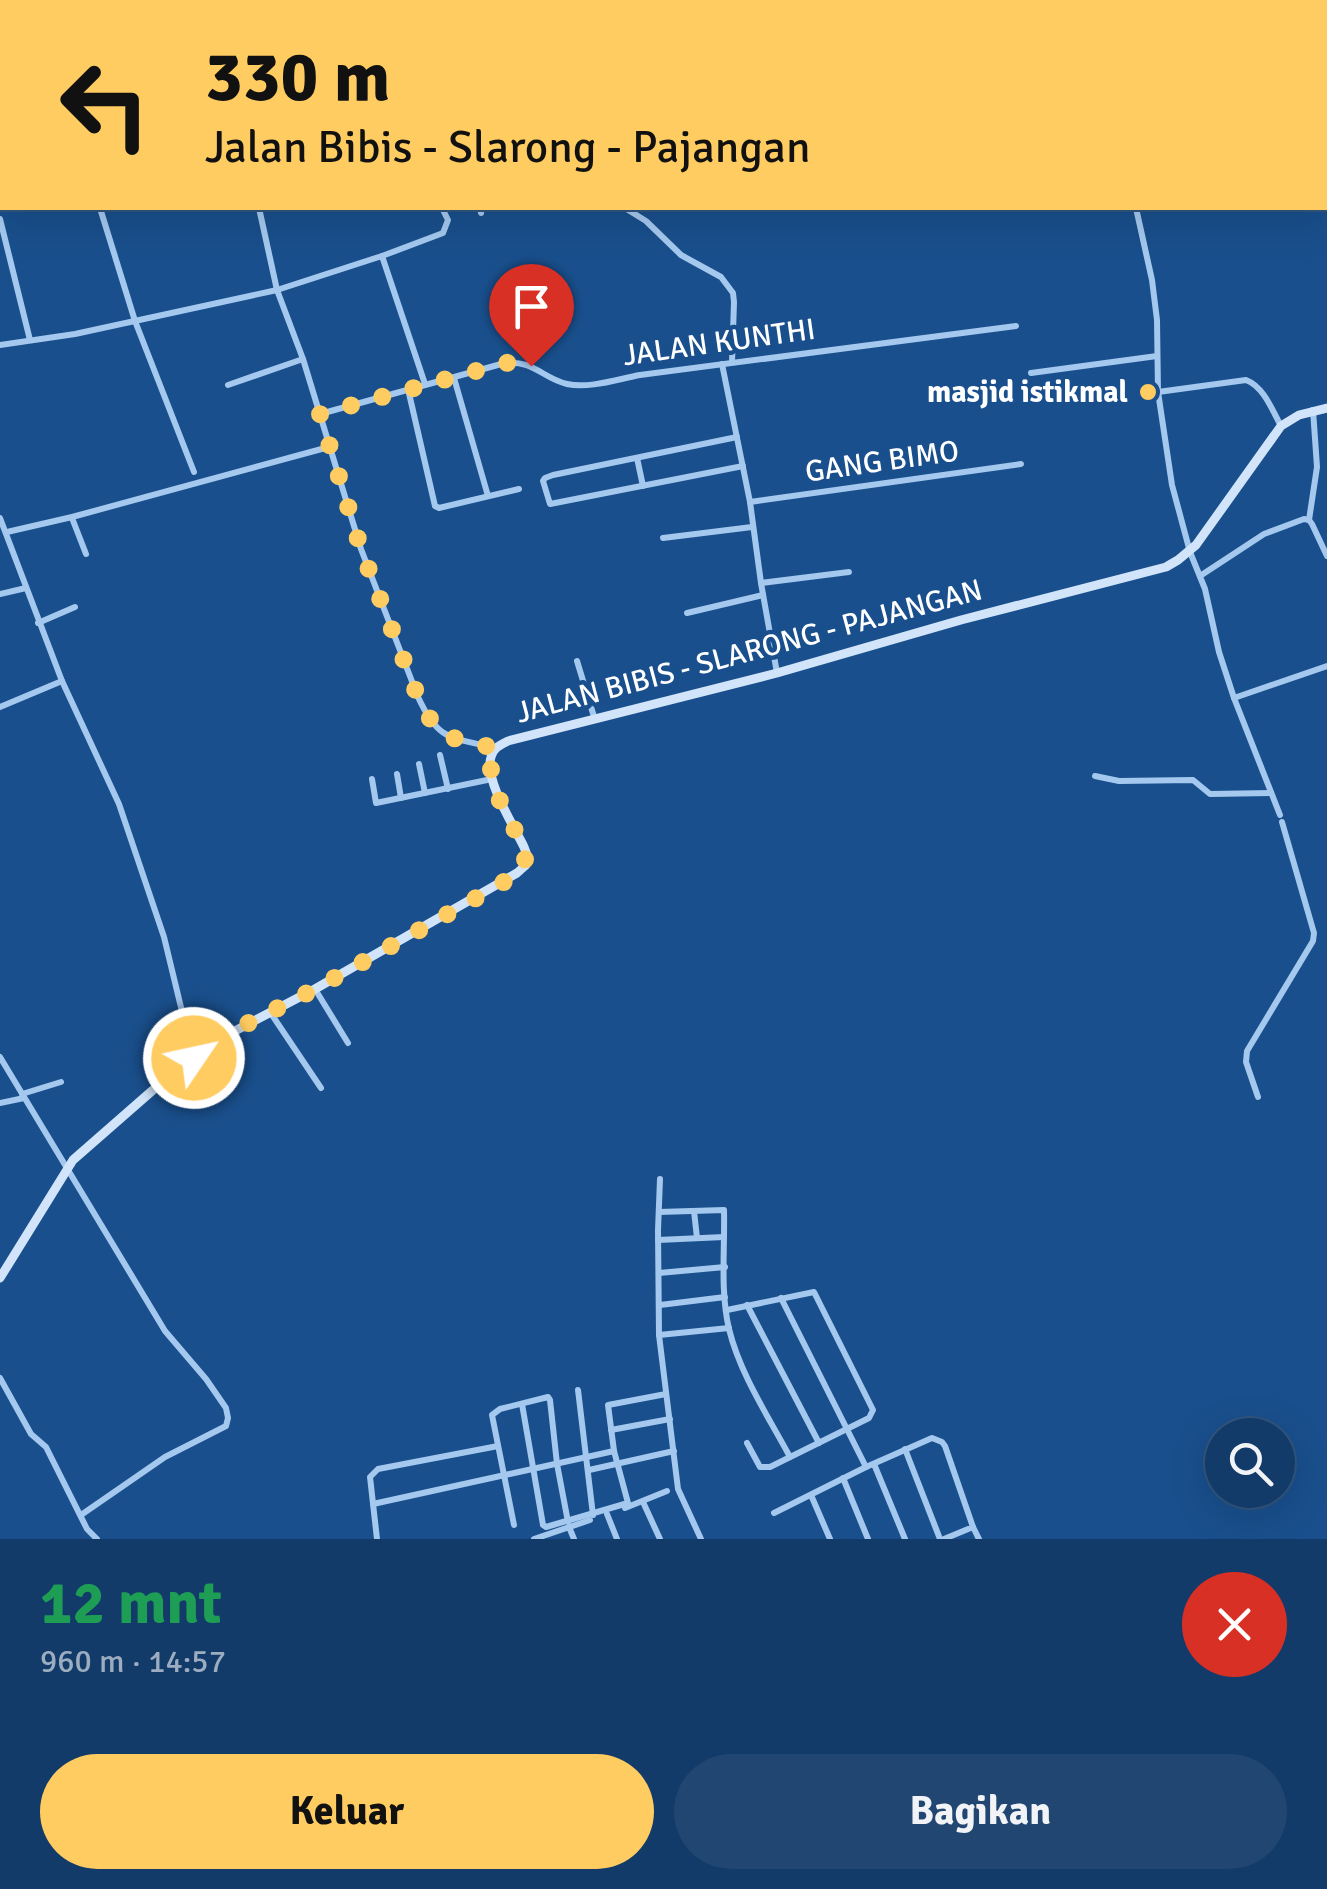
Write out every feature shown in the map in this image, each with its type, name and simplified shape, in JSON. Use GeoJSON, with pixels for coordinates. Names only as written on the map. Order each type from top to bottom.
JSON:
{"type":"FeatureCollection","features":[{"type":"Feature","properties":{"kind":"main road","name":"JALAN BIBIS - SLARONG - PAJANGAN"},"geometry":{"type":"LineString","coordinates":[[492,779],[491,754],[508,741],[777,673],[1155,570],[1178,560],[1190,552],[1282,426],[1299,415],[1327,408]]}},
{"type":"Feature","properties":{"kind":"main road"},"geometry":{"type":"LineString","coordinates":[[0,1278],[3,1264],[66,1169],[112,1125],[194,1058],[231,1032],[315,989],[522,868],[527,860],[524,847],[492,779]]}},
{"type":"Feature","properties":{"kind":"street"},"geometry":{"type":"LineString","coordinates":[[101,210],[135,321],[194,472]]}},
{"type":"Feature","properties":{"kind":"street"},"geometry":{"type":"LineString","coordinates":[[258,210],[277,290],[400,656],[436,730],[496,748]]}},
{"type":"Feature","properties":{"kind":"street"},"geometry":{"type":"LineString","coordinates":[[0,345],[75,334],[277,290],[443,233],[448,220],[443,210]]}},
{"type":"Feature","properties":{"kind":"street"},"geometry":{"type":"LineString","coordinates":[[628,210],[646,221],[681,255],[728,284],[734,302],[732,363]]}},
{"type":"Feature","properties":{"kind":"street"},"geometry":{"type":"LineString","coordinates":[[1136,210],[1158,320],[1158,392],[1168,468],[1219,652],[1281,818],[1314,933],[1313,941],[1247,1051],[1246,1062],[1258,1097]]}},
{"type":"Feature","properties":{"kind":"street"},"geometry":{"type":"LineString","coordinates":[[0,219],[30,340]]}},
{"type":"Feature","properties":{"kind":"street"},"geometry":{"type":"LineString","coordinates":[[382,256],[425,385]]}},
{"type":"Feature","properties":{"kind":"street","name":"JALAN KUNTHI"},"geometry":{"type":"LineString","coordinates":[[320,414],[514,362],[531,366],[562,383],[583,384],[1016,326]]}},
{"type":"Feature","properties":{"kind":"street"},"geometry":{"type":"LineString","coordinates":[[1031,373],[1157,356]]}},
{"type":"Feature","properties":{"kind":"street"},"geometry":{"type":"LineString","coordinates":[[228,385],[302,359]]}},
{"type":"Feature","properties":{"kind":"street"},"geometry":{"type":"LineString","coordinates":[[722,364],[750,502],[777,673]]}},
{"type":"Feature","properties":{"kind":"street"},"geometry":{"type":"LineString","coordinates":[[454,378],[488,496]]}},
{"type":"Feature","properties":{"kind":"street"},"geometry":{"type":"LineString","coordinates":[[1158,392],[1246,380],[1260,389],[1282,426]]}},
{"type":"Feature","properties":{"kind":"street"},"geometry":{"type":"LineString","coordinates":[[408,390],[435,506],[519,489]]}},
{"type":"Feature","properties":{"kind":"street"},"geometry":{"type":"LineString","coordinates":[[1312,410],[1317,466],[1309,520],[1327,556]]}},
{"type":"Feature","properties":{"kind":"street"},"geometry":{"type":"LineString","coordinates":[[737,436],[543,481],[550,504],[743,466]]}},
{"type":"Feature","properties":{"kind":"street"},"geometry":{"type":"LineString","coordinates":[[7,532],[72,518],[329,446]]}},
{"type":"Feature","properties":{"kind":"street"},"geometry":{"type":"LineString","coordinates":[[637,457],[643,486]]}},
{"type":"Feature","properties":{"kind":"street","name":"GANG BIMO"},"geometry":{"type":"LineString","coordinates":[[750,502],[1021,464]]}},
{"type":"Feature","properties":{"kind":"street"},"geometry":{"type":"LineString","coordinates":[[0,518],[62,681],[119,804],[164,937],[194,1058]]}},
{"type":"Feature","properties":{"kind":"street"},"geometry":{"type":"LineString","coordinates":[[72,518],[86,554]]}},
{"type":"Feature","properties":{"kind":"street"},"geometry":{"type":"LineString","coordinates":[[1200,576],[1264,534],[1309,520]]}},
{"type":"Feature","properties":{"kind":"street"},"geometry":{"type":"LineString","coordinates":[[663,538],[752,526]]}},
{"type":"Feature","properties":{"kind":"street"},"geometry":{"type":"LineString","coordinates":[[761,583],[849,572]]}},
{"type":"Feature","properties":{"kind":"street"},"geometry":{"type":"LineString","coordinates":[[0,594],[26,588]]}},
{"type":"Feature","properties":{"kind":"street"},"geometry":{"type":"LineString","coordinates":[[688,612],[763,595]]}},
{"type":"Feature","properties":{"kind":"street"},"geometry":{"type":"LineString","coordinates":[[38,623],[75,606]]}},
{"type":"Feature","properties":{"kind":"street"},"geometry":{"type":"LineString","coordinates":[[577,661],[595,720]]}},
{"type":"Feature","properties":{"kind":"street"},"geometry":{"type":"LineString","coordinates":[[1234,698],[1327,666]]}},
{"type":"Feature","properties":{"kind":"street"},"geometry":{"type":"LineString","coordinates":[[0,707],[62,681]]}},
{"type":"Feature","properties":{"kind":"street"},"geometry":{"type":"LineString","coordinates":[[440,755],[448,789]]}},
{"type":"Feature","properties":{"kind":"street"},"geometry":{"type":"LineString","coordinates":[[419,764],[425,793]]}},
{"type":"Feature","properties":{"kind":"street"},"geometry":{"type":"LineString","coordinates":[[397,774],[400,798]]}},
{"type":"Feature","properties":{"kind":"street"},"geometry":{"type":"LineString","coordinates":[[1095,776],[1119,781],[1194,780],[1210,794],[1271,793]]}},
{"type":"Feature","properties":{"kind":"street"},"geometry":{"type":"LineString","coordinates":[[372,779],[376,803],[492,779]]}},
{"type":"Feature","properties":{"kind":"street"},"geometry":{"type":"LineString","coordinates":[[315,989],[348,1043]]}},
{"type":"Feature","properties":{"kind":"street"},"geometry":{"type":"LineString","coordinates":[[270,1012],[321,1088]]}},
{"type":"Feature","properties":{"kind":"street"},"geometry":{"type":"LineString","coordinates":[[0,1057],[166,1330],[206,1379],[226,1408],[228,1418],[226,1426],[164,1457],[81,1514]]}},
{"type":"Feature","properties":{"kind":"street"},"geometry":{"type":"LineString","coordinates":[[0,1103],[61,1082]]}},
{"type":"Feature","properties":{"kind":"street"},"geometry":{"type":"LineString","coordinates":[[660,1179],[658,1335],[678,1489],[700,1539]]}},
{"type":"Feature","properties":{"kind":"street"},"geometry":{"type":"LineString","coordinates":[[658,1212],[724,1210],[729,1328],[741,1364],[790,1457]]}},
{"type":"Feature","properties":{"kind":"street"},"geometry":{"type":"LineString","coordinates":[[694,1211],[696,1238]]}},
{"type":"Feature","properties":{"kind":"street"},"geometry":{"type":"LineString","coordinates":[[658,1240],[724,1238]]}},
{"type":"Feature","properties":{"kind":"street"},"geometry":{"type":"LineString","coordinates":[[659,1273],[725,1266]]}},
{"type":"Feature","properties":{"kind":"street"},"geometry":{"type":"LineString","coordinates":[[727,1310],[814,1292],[873,1410],[869,1418],[765,1468],[760,1467],[747,1442]]}},
{"type":"Feature","properties":{"kind":"street"},"geometry":{"type":"LineString","coordinates":[[660,1305],[725,1297]]}},
{"type":"Feature","properties":{"kind":"street"},"geometry":{"type":"LineString","coordinates":[[781,1298],[847,1429],[870,1465],[904,1539]]}},
{"type":"Feature","properties":{"kind":"street"},"geometry":{"type":"LineString","coordinates":[[746,1306],[819,1443]]}},
{"type":"Feature","properties":{"kind":"street"},"geometry":{"type":"LineString","coordinates":[[658,1335],[729,1328]]}},
{"type":"Feature","properties":{"kind":"street"},"geometry":{"type":"LineString","coordinates":[[0,1378],[31,1434],[46,1448],[86,1529],[97,1539]]}},
{"type":"Feature","properties":{"kind":"street"},"geometry":{"type":"LineString","coordinates":[[578,1390],[593,1515]]}},
{"type":"Feature","properties":{"kind":"street"},"geometry":{"type":"LineString","coordinates":[[534,1539],[628,1503],[607,1408],[610,1404],[666,1394]]}},
{"type":"Feature","properties":{"kind":"street"},"geometry":{"type":"LineString","coordinates":[[514,1525],[492,1418],[495,1411],[549,1398],[557,1464],[574,1539]]}},
{"type":"Feature","properties":{"kind":"street"},"geometry":{"type":"LineString","coordinates":[[522,1404],[542,1525],[546,1528],[606,1514],[666,1492]]}},
{"type":"Feature","properties":{"kind":"street"},"geometry":{"type":"LineString","coordinates":[[611,1430],[670,1420]]}},
{"type":"Feature","properties":{"kind":"street"},"geometry":{"type":"LineString","coordinates":[[774,1513],[927,1439],[937,1439],[942,1442],[978,1539]]}},
{"type":"Feature","properties":{"kind":"street"},"geometry":{"type":"LineString","coordinates":[[378,1539],[370,1477],[378,1469],[498,1446]]}},
{"type":"Feature","properties":{"kind":"street"},"geometry":{"type":"LineString","coordinates":[[905,1449],[942,1539],[974,1527]]}},
{"type":"Feature","properties":{"kind":"street"},"geometry":{"type":"LineString","coordinates":[[589,1470],[674,1450]]}},
{"type":"Feature","properties":{"kind":"street"},"geometry":{"type":"LineString","coordinates":[[374,1504],[614,1451]]}},
{"type":"Feature","properties":{"kind":"street"},"geometry":{"type":"LineString","coordinates":[[843,1478],[868,1539]]}},
{"type":"Feature","properties":{"kind":"street"},"geometry":{"type":"LineString","coordinates":[[811,1495],[830,1539]]}},
{"type":"Feature","properties":{"kind":"street"},"geometry":{"type":"LineString","coordinates":[[642,1502],[660,1539]]}},
{"type":"Feature","properties":{"kind":"street"},"geometry":{"type":"LineString","coordinates":[[606,1514],[617,1539]]}},
{"type":"Feature","properties":{"kind":"place","name":"masjid istikmal"},"geometry":{"type":"Point","coordinates":[1148,392]}},
{"type":"Feature","properties":{"kind":"route"},"geometry":{"type":"LineString","coordinates":[[194,1058],[231,1032],[492,889],[526,865],[524,847],[490,774],[491,754],[496,748],[447,735],[436,730],[428,719],[361,549],[320,414],[505,363],[523,362],[531,366]]}}]}
